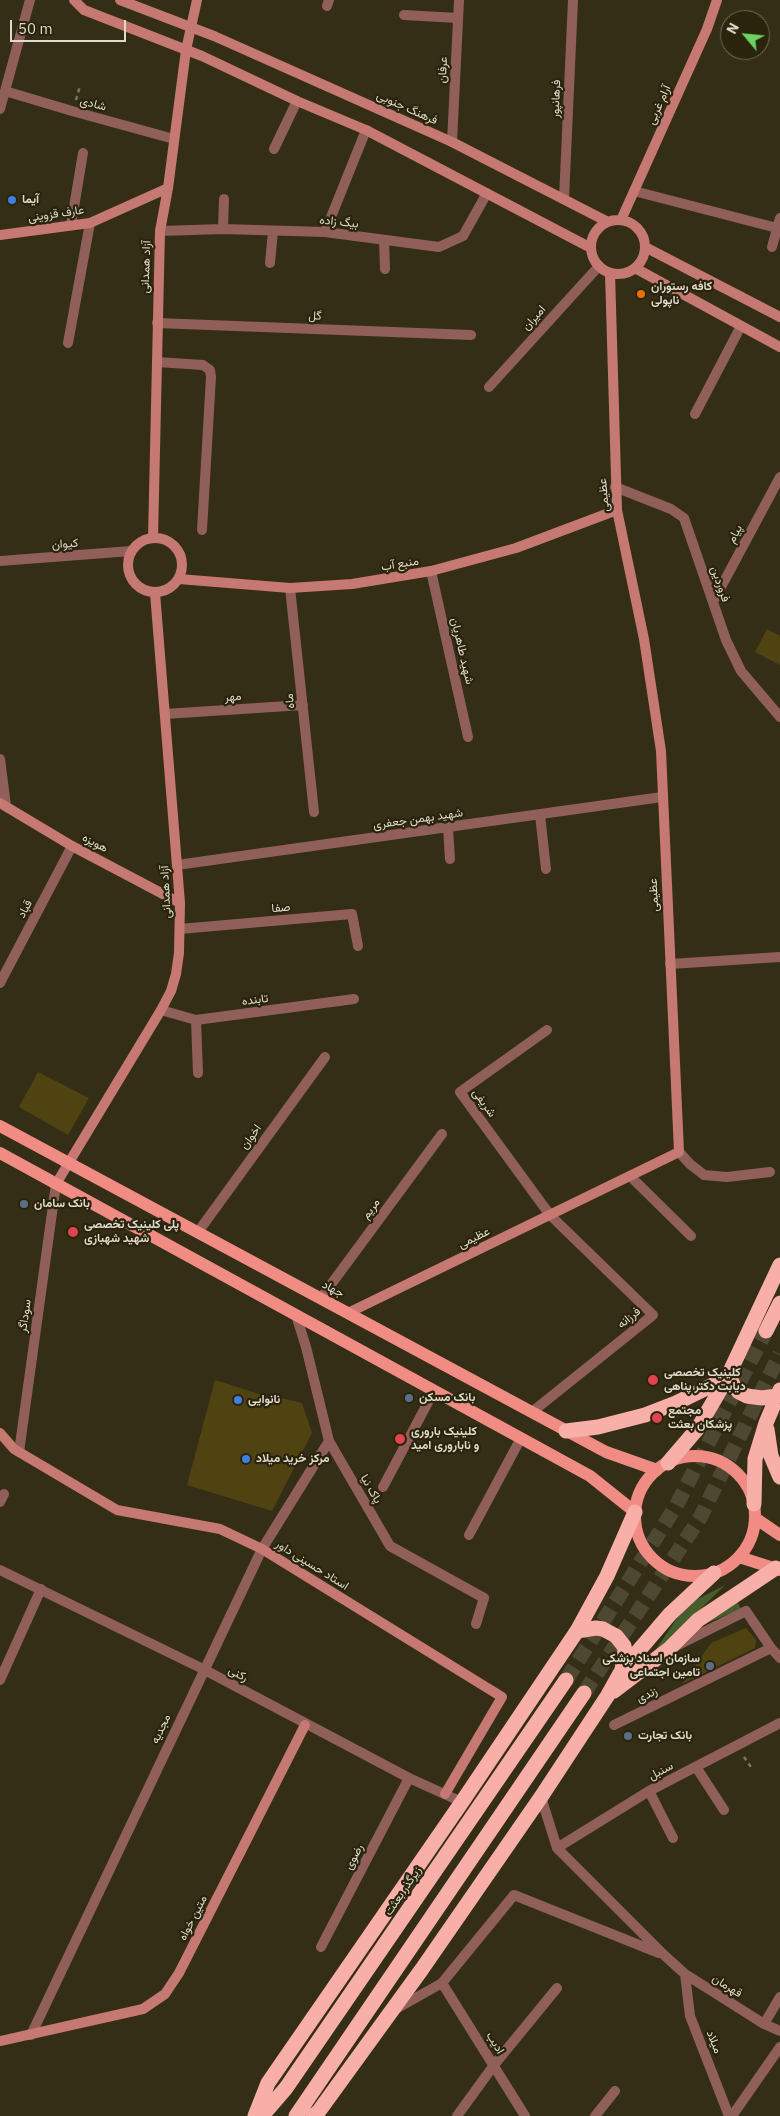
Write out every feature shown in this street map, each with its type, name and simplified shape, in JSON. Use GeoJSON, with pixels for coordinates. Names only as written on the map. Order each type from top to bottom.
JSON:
{"type":"FeatureCollection","features":[{"type":"Feature","properties":{"kind":"highway"},"geometry":{"type":"LineString","coordinates":[[662,1466],[698,1428],[728,1376],[780,1266]]}},
{"type":"Feature","properties":{"kind":"highway"},"geometry":{"type":"LineString","coordinates":[[766,1331],[780,1303]]}},
{"type":"Feature","properties":{"kind":"highway"},"geometry":{"type":"LineString","coordinates":[[728,1376],[739,1392],[747,1396],[762,1398],[779,1393]]}},
{"type":"Feature","properties":{"kind":"highway"},"geometry":{"type":"LineString","coordinates":[[566,1430],[598,1427],[645,1415],[676,1403],[728,1376]]}},
{"type":"Feature","properties":{"kind":"highway"},"geometry":{"type":"LineString","coordinates":[[755,1511],[756,1459],[766,1423],[779,1393]]}},
{"type":"Feature","properties":{"kind":"highway"},"geometry":{"type":"LineString","coordinates":[[766,1423],[780,1477]]}},
{"type":"Feature","properties":{"kind":"highway"},"geometry":{"type":"LineString","coordinates":[[256,2116],[268,2083],[462,1802],[577,1631],[607,1576],[635,1512]]}},
{"type":"Feature","properties":{"kind":"highway"},"geometry":{"type":"LineString","coordinates":[[608,1695],[669,1650],[698,1620],[778,1569]]}},
{"type":"Feature","properties":{"kind":"highway"},"geometry":{"type":"LineString","coordinates":[[313,2116],[319,2111],[391,2012],[541,1797],[608,1695],[622,1670],[670,1614],[714,1574]]}},
{"type":"Feature","properties":{"kind":"highway"},"geometry":{"type":"LineString","coordinates":[[577,1631],[603,1629],[616,1636],[624,1646],[625,1651],[622,1670]]}},
{"type":"Feature","properties":{"kind":"highway","name":"زیرگذر بعثت"},"geometry":{"type":"LineString","coordinates":[[262,2116],[286,2088],[566,1680]]}},
{"type":"Feature","properties":{"kind":"highway"},"geometry":{"type":"LineString","coordinates":[[296,2116],[584,1693]]}},
{"type":"Feature","properties":{"kind":"main road","name":"جهاد"},"geometry":{"type":"LineString","coordinates":[[0,1126],[606,1452],[662,1466]]}},
{"type":"Feature","properties":{"kind":"main road"},"geometry":{"type":"LineString","coordinates":[[0,1153],[590,1476],[635,1512]]}},
{"type":"Feature","properties":{"kind":"main road"},"geometry":{"type":"LineString","coordinates":[[693,1456],[710,1458],[725,1464],[742,1478],[750,1491],[755,1511],[753,1532],[747,1545],[739,1557],[728,1567],[714,1574],[683,1575],[660,1565],[642,1546],[636,1529],[635,1512],[638,1496],[646,1482],[662,1466],[693,1456]]}},
{"type":"Feature","properties":{"kind":"main road"},"geometry":{"type":"LineString","coordinates":[[755,1511],[780,1535]]}},
{"type":"Feature","properties":{"kind":"main road"},"geometry":{"type":"LineString","coordinates":[[739,1557],[778,1569]]}},
{"type":"Feature","properties":{"kind":"street"},"geometry":{"type":"LineString","coordinates":[[0,109],[30,0]]}},
{"type":"Feature","properties":{"kind":"street"},"geometry":{"type":"LineString","coordinates":[[74,0],[297,101],[366,130],[591,248]]}},
{"type":"Feature","properties":{"kind":"street","name":"فرهنگ جنوبی"},"geometry":{"type":"LineString","coordinates":[[120,0],[192,26],[452,142],[608,222]]}},
{"type":"Feature","properties":{"kind":"street","name":"آزاد همدانی"},"geometry":{"type":"LineString","coordinates":[[152,538],[160,231],[168,188],[186,50],[197,0]]}},
{"type":"Feature","properties":{"kind":"street","name":"عرفان"},"geometry":{"type":"LineString","coordinates":[[452,142],[459,0]]}},
{"type":"Feature","properties":{"kind":"street","name":"فرهانپور"},"geometry":{"type":"LineString","coordinates":[[564,199],[573,0]]}},
{"type":"Feature","properties":{"kind":"street","name":"آرام غربی"},"geometry":{"type":"LineString","coordinates":[[621,220],[707,29],[717,0]]}},
{"type":"Feature","properties":{"kind":"street"},"geometry":{"type":"LineString","coordinates":[[404,15],[458,18]]}},
{"type":"Feature","properties":{"kind":"street","name":"شادی"},"geometry":{"type":"LineString","coordinates":[[5,91],[174,139]]}},
{"type":"Feature","properties":{"kind":"street"},"geometry":{"type":"LineString","coordinates":[[274,149],[297,101]]}},
{"type":"Feature","properties":{"kind":"street"},"geometry":{"type":"LineString","coordinates":[[325,232],[366,130]]}},
{"type":"Feature","properties":{"kind":"street"},"geometry":{"type":"LineString","coordinates":[[71,225],[83,153]]}},
{"type":"Feature","properties":{"kind":"street","name":"عارف قزوینی"},"geometry":{"type":"LineString","coordinates":[[0,235],[90,223],[168,188]]}},
{"type":"Feature","properties":{"kind":"street"},"geometry":{"type":"LineString","coordinates":[[634,191],[779,223],[772,248]]}},
{"type":"Feature","properties":{"kind":"street","name":"بیگ زاده"},"geometry":{"type":"LineString","coordinates":[[160,231],[223,229],[325,232],[439,247],[463,236],[487,194]]}},
{"type":"Feature","properties":{"kind":"street"},"geometry":{"type":"LineString","coordinates":[[223,229],[224,199]]}},
{"type":"Feature","properties":{"kind":"street"},"geometry":{"type":"LineString","coordinates":[[621,220],[631,223],[638,229],[645,247],[640,262],[634,268],[618,274],[610,273],[595,261],[591,248],[595,232],[608,222],[621,220]]}},
{"type":"Feature","properties":{"kind":"street"},"geometry":{"type":"LineString","coordinates":[[68,343],[90,223]]}},
{"type":"Feature","properties":{"kind":"street"},"geometry":{"type":"LineString","coordinates":[[270,263],[273,231]]}},
{"type":"Feature","properties":{"kind":"street"},"geometry":{"type":"LineString","coordinates":[[384,240],[385,269]]}},
{"type":"Feature","properties":{"kind":"street"},"geometry":{"type":"LineString","coordinates":[[645,247],[780,317]]}},
{"type":"Feature","properties":{"kind":"street","name":"امیران"},"geometry":{"type":"LineString","coordinates":[[488,387],[599,266]]}},
{"type":"Feature","properties":{"kind":"street"},"geometry":{"type":"LineString","coordinates":[[634,268],[780,347]]}},
{"type":"Feature","properties":{"kind":"street","name":"عظیمی"},"geometry":{"type":"LineString","coordinates":[[348,1313],[679,1152],[661,750],[644,640],[617,510],[610,273]]}},
{"type":"Feature","properties":{"kind":"street","name":"گل"},"geometry":{"type":"LineString","coordinates":[[157,322],[471,335]]}},
{"type":"Feature","properties":{"kind":"street"},"geometry":{"type":"LineString","coordinates":[[695,414],[741,326]]}},
{"type":"Feature","properties":{"kind":"street"},"geometry":{"type":"LineString","coordinates":[[157,362],[203,365],[210,370],[202,530]]}},
{"type":"Feature","properties":{"kind":"street","name":"پیام"},"geometry":{"type":"LineString","coordinates":[[713,602],[780,477]]}},
{"type":"Feature","properties":{"kind":"street","name":"فروردین"},"geometry":{"type":"LineString","coordinates":[[615,487],[671,509],[684,518],[726,640],[741,671],[779,715]]}},
{"type":"Feature","properties":{"kind":"street","name":"منبع آب"},"geometry":{"type":"LineString","coordinates":[[179,579],[290,588],[352,584],[431,571],[516,548],[617,510]]}},
{"type":"Feature","properties":{"kind":"street"},"geometry":{"type":"LineString","coordinates":[[152,538],[169,541],[181,554],[182,571],[179,579],[168,589],[155,592],[137,586],[128,570],[128,560],[131,552],[137,545],[152,538]]}},
{"type":"Feature","properties":{"kind":"street","name":"کیوان"},"geometry":{"type":"LineString","coordinates":[[0,560],[131,552]]}},
{"type":"Feature","properties":{"kind":"street","name":"شهید طاهریان"},"geometry":{"type":"LineString","coordinates":[[431,571],[468,736]]}},
{"type":"Feature","properties":{"kind":"street","name":"ماه"},"geometry":{"type":"LineString","coordinates":[[290,588],[314,812]]}},
{"type":"Feature","properties":{"kind":"street","name":"آزاد همدانی"},"geometry":{"type":"LineString","coordinates":[[56,1184],[161,1010],[171,991],[176,974],[180,903],[155,592]]}},
{"type":"Feature","properties":{"kind":"street","name":"مهر"},"geometry":{"type":"LineString","coordinates":[[165,714],[303,705]]}},
{"type":"Feature","properties":{"kind":"street"},"geometry":{"type":"LineString","coordinates":[[0,759],[3,804]]}},
{"type":"Feature","properties":{"kind":"street","name":"شهید بهمن جعفری"},"geometry":{"type":"LineString","coordinates":[[177,865],[662,797]]}},
{"type":"Feature","properties":{"kind":"street","name":"هویزه"},"geometry":{"type":"LineString","coordinates":[[3,804],[72,846],[180,903]]}},
{"type":"Feature","properties":{"kind":"street"},"geometry":{"type":"LineString","coordinates":[[540,815],[546,869]]}},
{"type":"Feature","properties":{"kind":"street"},"geometry":{"type":"LineString","coordinates":[[448,828],[450,860]]}},
{"type":"Feature","properties":{"kind":"street","name":"قباد"},"geometry":{"type":"LineString","coordinates":[[0,983],[72,846]]}},
{"type":"Feature","properties":{"kind":"street","name":"صفا"},"geometry":{"type":"LineString","coordinates":[[180,929],[352,914],[358,946]]}},
{"type":"Feature","properties":{"kind":"street"},"geometry":{"type":"LineString","coordinates":[[670,964],[780,958]]}},
{"type":"Feature","properties":{"kind":"street","name":"تابنده"},"geometry":{"type":"LineString","coordinates":[[161,1010],[196,1020],[354,999]]}},
{"type":"Feature","properties":{"kind":"street"},"geometry":{"type":"LineString","coordinates":[[196,1020],[198,1073]]}},
{"type":"Feature","properties":{"kind":"street","name":"شریفی"},"geometry":{"type":"LineString","coordinates":[[547,1030],[460,1092],[550,1215]]}},
{"type":"Feature","properties":{"kind":"street","name":"اخوان"},"geometry":{"type":"LineString","coordinates":[[198,1232],[325,1057]]}},
{"type":"Feature","properties":{"kind":"street","name":"مریم"},"geometry":{"type":"LineString","coordinates":[[321,1298],[442,1134]]}},
{"type":"Feature","properties":{"kind":"street"},"geometry":{"type":"LineString","coordinates":[[679,1152],[704,1175],[727,1176],[770,1172]]}},
{"type":"Feature","properties":{"kind":"street"},"geometry":{"type":"LineString","coordinates":[[630,1176],[691,1236]]}},
{"type":"Feature","properties":{"kind":"street","name":"سوداگر"},"geometry":{"type":"LineString","coordinates":[[19,1452],[56,1184]]}},
{"type":"Feature","properties":{"kind":"street","name":"فرزانه"},"geometry":{"type":"LineString","coordinates":[[532,1412],[653,1315],[550,1215]]}},
{"type":"Feature","properties":{"kind":"street","name":"پاک نیا"},"geometry":{"type":"LineString","coordinates":[[296,1315],[306,1347],[329,1441],[390,1546],[484,1598],[476,1624]]}},
{"type":"Feature","properties":{"kind":"street"},"geometry":{"type":"LineString","coordinates":[[384,1488],[434,1391]]}},
{"type":"Feature","properties":{"kind":"street","name":"استاد حسینی داور"},"geometry":{"type":"LineString","coordinates":[[0,1432],[19,1452],[117,1510],[220,1529],[262,1549],[502,1697],[445,1794]]}},
{"type":"Feature","properties":{"kind":"street"},"geometry":{"type":"LineString","coordinates":[[469,1535],[521,1438]]}},
{"type":"Feature","properties":{"kind":"street","name":"مجدیه"},"geometry":{"type":"LineString","coordinates":[[31,2035],[262,1549],[329,1441]]}},
{"type":"Feature","properties":{"kind":"street","name":"رکنی"},"geometry":{"type":"LineString","coordinates":[[0,1570],[203,1670],[410,1778],[462,1802]]}},
{"type":"Feature","properties":{"kind":"street"},"geometry":{"type":"LineString","coordinates":[[0,1680],[41,1590]]}},
{"type":"Feature","properties":{"kind":"street"},"geometry":{"type":"LineString","coordinates":[[669,1650],[746,1611],[780,1658]]}},
{"type":"Feature","properties":{"kind":"street","name":"زندی"},"geometry":{"type":"LineString","coordinates":[[614,1725],[771,1648]]}},
{"type":"Feature","properties":{"kind":"street","name":"سنبل"},"geometry":{"type":"LineString","coordinates":[[557,1848],[649,1791],[780,1722]]}},
{"type":"Feature","properties":{"kind":"street","name":"متین خواه"},"geometry":{"type":"LineString","coordinates":[[0,2041],[143,2009],[165,1994],[179,1973],[306,1725]]}},
{"type":"Feature","properties":{"kind":"street"},"geometry":{"type":"LineString","coordinates":[[696,1767],[724,1810]]}},
{"type":"Feature","properties":{"kind":"street","name":"رضوی"},"geometry":{"type":"LineString","coordinates":[[321,1947],[410,1778]]}},
{"type":"Feature","properties":{"kind":"street"},"geometry":{"type":"LineString","coordinates":[[649,1791],[673,1838]]}},
{"type":"Feature","properties":{"kind":"street"},"geometry":{"type":"LineString","coordinates":[[541,1797],[557,1848],[664,1956]]}},
{"type":"Feature","properties":{"kind":"street"},"geometry":{"type":"LineString","coordinates":[[391,2012],[442,1983],[514,1895],[664,1956]]}},
{"type":"Feature","properties":{"kind":"street","name":"قهرمان"},"geometry":{"type":"LineString","coordinates":[[664,1956],[685,1974],[764,2024],[780,2031]]}},
{"type":"Feature","properties":{"kind":"street","name":"میلاد"},"geometry":{"type":"LineString","coordinates":[[685,1974],[690,2016],[730,2116]]}},
{"type":"Feature","properties":{"kind":"street","name":"ادیب"},"geometry":{"type":"LineString","coordinates":[[442,1983],[525,2116]]}},
{"type":"Feature","properties":{"kind":"street"},"geometry":{"type":"LineString","coordinates":[[457,2116],[494,2065],[556,1988]]}},
{"type":"Feature","properties":{"kind":"street"},"geometry":{"type":"LineString","coordinates":[[764,2024],[780,1997]]}},
{"type":"Feature","properties":{"kind":"street","name":"میلاد"},"geometry":{"type":"LineString","coordinates":[[730,2116],[780,2047]]}},
{"type":"Feature","properties":{"kind":"street"},"geometry":{"type":"LineString","coordinates":[[595,2116],[615,2091]]}},
{"type":"Feature","properties":{"kind":"green space"},"geometry":{"type":"Polygon","coordinates":[[[725,1585],[648,1661],[686,1605],[725,1585]]]}},
{"type":"Feature","properties":{"kind":"green space"},"geometry":{"type":"Polygon","coordinates":[[[736,1599],[741,1609],[699,1626],[736,1599]]]}},
{"type":"Feature","properties":{"kind":"building"},"geometry":{"type":"Polygon","coordinates":[[[767,629],[780,636],[780,665],[755,652],[767,629]]]}},
{"type":"Feature","properties":{"kind":"building"},"geometry":{"type":"Polygon","coordinates":[[[38,1072],[89,1098],[68,1135],[19,1107],[38,1072]]]}},
{"type":"Feature","properties":{"kind":"building","name":"مرکز خرید میلاد"},"geometry":{"type":"Polygon","coordinates":[[[215,1380],[272,1398],[273,1396],[302,1403],[312,1433],[272,1511],[187,1485],[215,1380]]]}},
{"type":"Feature","properties":{"kind":"building","name":"سازمان اسناد پزشکی تامین اجتماعی"},"geometry":{"type":"Polygon","coordinates":[[[746,1628],[756,1640],[755,1648],[682,1684],[711,1643],[746,1628]]]}},
{"type":"Feature","properties":{"kind":"tunnel"},"geometry":{"type":"LineString","coordinates":[[566,1680],[676,1506],[766,1331]]}},
{"type":"Feature","properties":{"kind":"tunnel"},"geometry":{"type":"LineString","coordinates":[[584,1693],[700,1518],[780,1354]]}},
{"type":"Feature","properties":{"kind":"place","name":"آيما"},"geometry":{"type":"Point","coordinates":[12,200]}},
{"type":"Feature","properties":{"kind":"place","name":"کافه رستوران ناپولی"},"geometry":{"type":"Point","coordinates":[641,294]}},
{"type":"Feature","properties":{"kind":"place","name":"بانک سامان"},"geometry":{"type":"Point","coordinates":[24,1204]}},
{"type":"Feature","properties":{"kind":"place","name":"پلی کلینیک تخصصی شهید شهبازی"},"geometry":{"type":"Point","coordinates":[73,1232]}},
{"type":"Feature","properties":{"kind":"place","name":"کلینیک تخصصی دیابت دکتر پناهی"},"geometry":{"type":"Point","coordinates":[653,1380]}},
{"type":"Feature","properties":{"kind":"place","name":"بانک مسکن"},"geometry":{"type":"Point","coordinates":[409,1398]}},
{"type":"Feature","properties":{"kind":"place","name":"نانوایی"},"geometry":{"type":"Point","coordinates":[238,1400]}},
{"type":"Feature","properties":{"kind":"place","name":"مجتمع پزشکان بعثت"},"geometry":{"type":"Point","coordinates":[657,1418]}},
{"type":"Feature","properties":{"kind":"place","name":"کلینیک باروری و ناباروری امید"},"geometry":{"type":"Point","coordinates":[400,1439]}},
{"type":"Feature","properties":{"kind":"place","name":"مرکز خرید میلاد"},"geometry":{"type":"Point","coordinates":[246,1459]}},
{"type":"Feature","properties":{"kind":"place","name":"سازمان اسناد پزشکی تامین اجتماعی"},"geometry":{"type":"Point","coordinates":[710,1666]}},
{"type":"Feature","properties":{"kind":"place","name":"بانک تجارت"},"geometry":{"type":"Point","coordinates":[628,1736]}}]}
